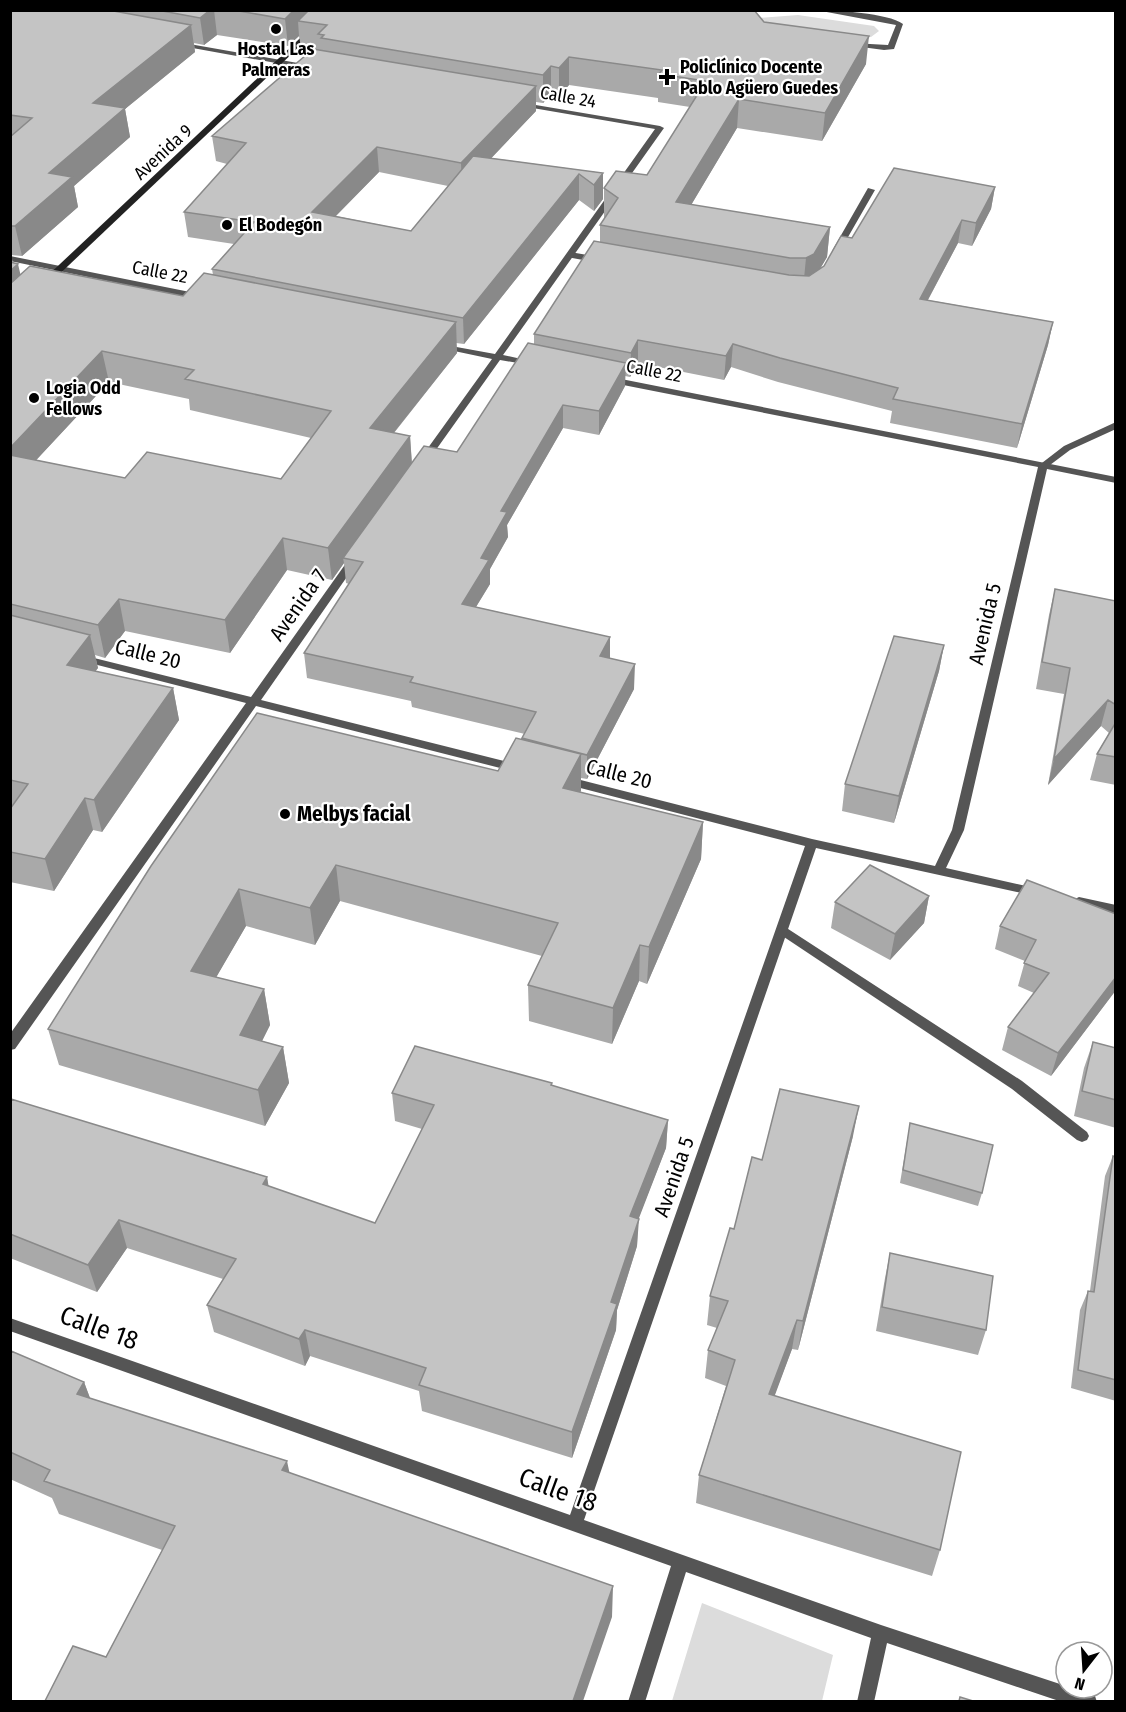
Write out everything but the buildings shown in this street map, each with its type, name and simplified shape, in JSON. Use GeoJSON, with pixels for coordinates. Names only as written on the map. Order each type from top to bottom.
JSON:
{"type":"FeatureCollection","features":[{"type":"Feature","properties":{"kind":"main road","name":"Avenida 9"},"geometry":{"type":"LineString","coordinates":[[36,292],[335,10]]}},
{"type":"Feature","properties":{"kind":"street"},"geometry":{"type":"LineString","coordinates":[[819,10],[894,21],[900,24],[888,48],[848,43]]}},
{"type":"Feature","properties":{"kind":"street"},"geometry":{"type":"LineString","coordinates":[[175,44],[315,68]]}},
{"type":"Feature","properties":{"kind":"street","name":"Calle 24"},"geometry":{"type":"LineString","coordinates":[[510,102],[660,128],[570,255]]}},
{"type":"Feature","properties":{"kind":"street"},"geometry":{"type":"LineString","coordinates":[[832,258],[871,190]]}},
{"type":"Feature","properties":{"kind":"street"},"geometry":{"type":"LineString","coordinates":[[416,472],[570,255],[604,261]]}},
{"type":"Feature","properties":{"kind":"street","name":"Calle 22"},"geometry":{"type":"LineString","coordinates":[[10,258],[210,299]]}},
{"type":"Feature","properties":{"kind":"street"},"geometry":{"type":"LineString","coordinates":[[429,343],[544,366]]}},
{"type":"Feature","properties":{"kind":"street","name":"Calle 22"},"geometry":{"type":"LineString","coordinates":[[602,378],[1116,480]]}},
{"type":"Feature","properties":{"kind":"street"},"geometry":{"type":"LineString","coordinates":[[1043,466],[1067,448],[1116,425]]}},
{"type":"Feature","properties":{"kind":"street","name":"Avenida 5"},"geometry":{"type":"LineString","coordinates":[[939,871],[958,830],[1043,466]]}},
{"type":"Feature","properties":{"kind":"street","name":"Avenida 7"},"geometry":{"type":"LineString","coordinates":[[10,1045],[362,548]]}},
{"type":"Feature","properties":{"kind":"street","name":"Calle 20"},"geometry":{"type":"LineString","coordinates":[[68,654],[527,771]]}},
{"type":"Feature","properties":{"kind":"street","name":"Calle 20"},"geometry":{"type":"LineString","coordinates":[[550,777],[812,843],[1049,895]]}},
{"type":"Feature","properties":{"kind":"street","name":"Avenida 5"},"geometry":{"type":"LineString","coordinates":[[575,1524],[812,843]]}},
{"type":"Feature","properties":{"kind":"street"},"geometry":{"type":"LineString","coordinates":[[1071,900],[1116,910]]}},
{"type":"Feature","properties":{"kind":"street"},"geometry":{"type":"LineString","coordinates":[[782,930],[1017,1084],[1082,1136]]}},
{"type":"Feature","properties":{"kind":"street","name":"Calle 18"},"geometry":{"type":"LineString","coordinates":[[10,1324],[881,1633],[1089,1701]]}},
{"type":"Feature","properties":{"kind":"street"},"geometry":{"type":"LineString","coordinates":[[636,1701],[681,1561]]}},
{"type":"Feature","properties":{"kind":"street"},"geometry":{"type":"LineString","coordinates":[[865,1701],[881,1633]]}},
{"type":"Feature","properties":{"kind":"shaded area"},"geometry":{"type":"Polygon","coordinates":[[[798,15],[874,26],[879,31],[871,37],[861,38],[731,20],[798,15]]]}},
{"type":"Feature","properties":{"kind":"shaded area"},"geometry":{"type":"Polygon","coordinates":[[[702,1603],[833,1655],[822,1701],[672,1701],[702,1603]]]}},
{"type":"Feature","properties":{"kind":"place","name":"Hostal Las Palmeras"},"geometry":{"type":"Point","coordinates":[276,29]}},
{"type":"Feature","properties":{"kind":"place","name":"Policlínico Docente Pablo Agüero Guedes"},"geometry":{"type":"Point","coordinates":[667,77]}},
{"type":"Feature","properties":{"kind":"place","name":"El Bodegón"},"geometry":{"type":"Point","coordinates":[227,225]}},
{"type":"Feature","properties":{"kind":"place","name":"Logia Odd Fellows"},"geometry":{"type":"Point","coordinates":[34,398]}},
{"type":"Feature","properties":{"kind":"place","name":"Melbys facial"},"geometry":{"type":"Point","coordinates":[285,814]}}]}
